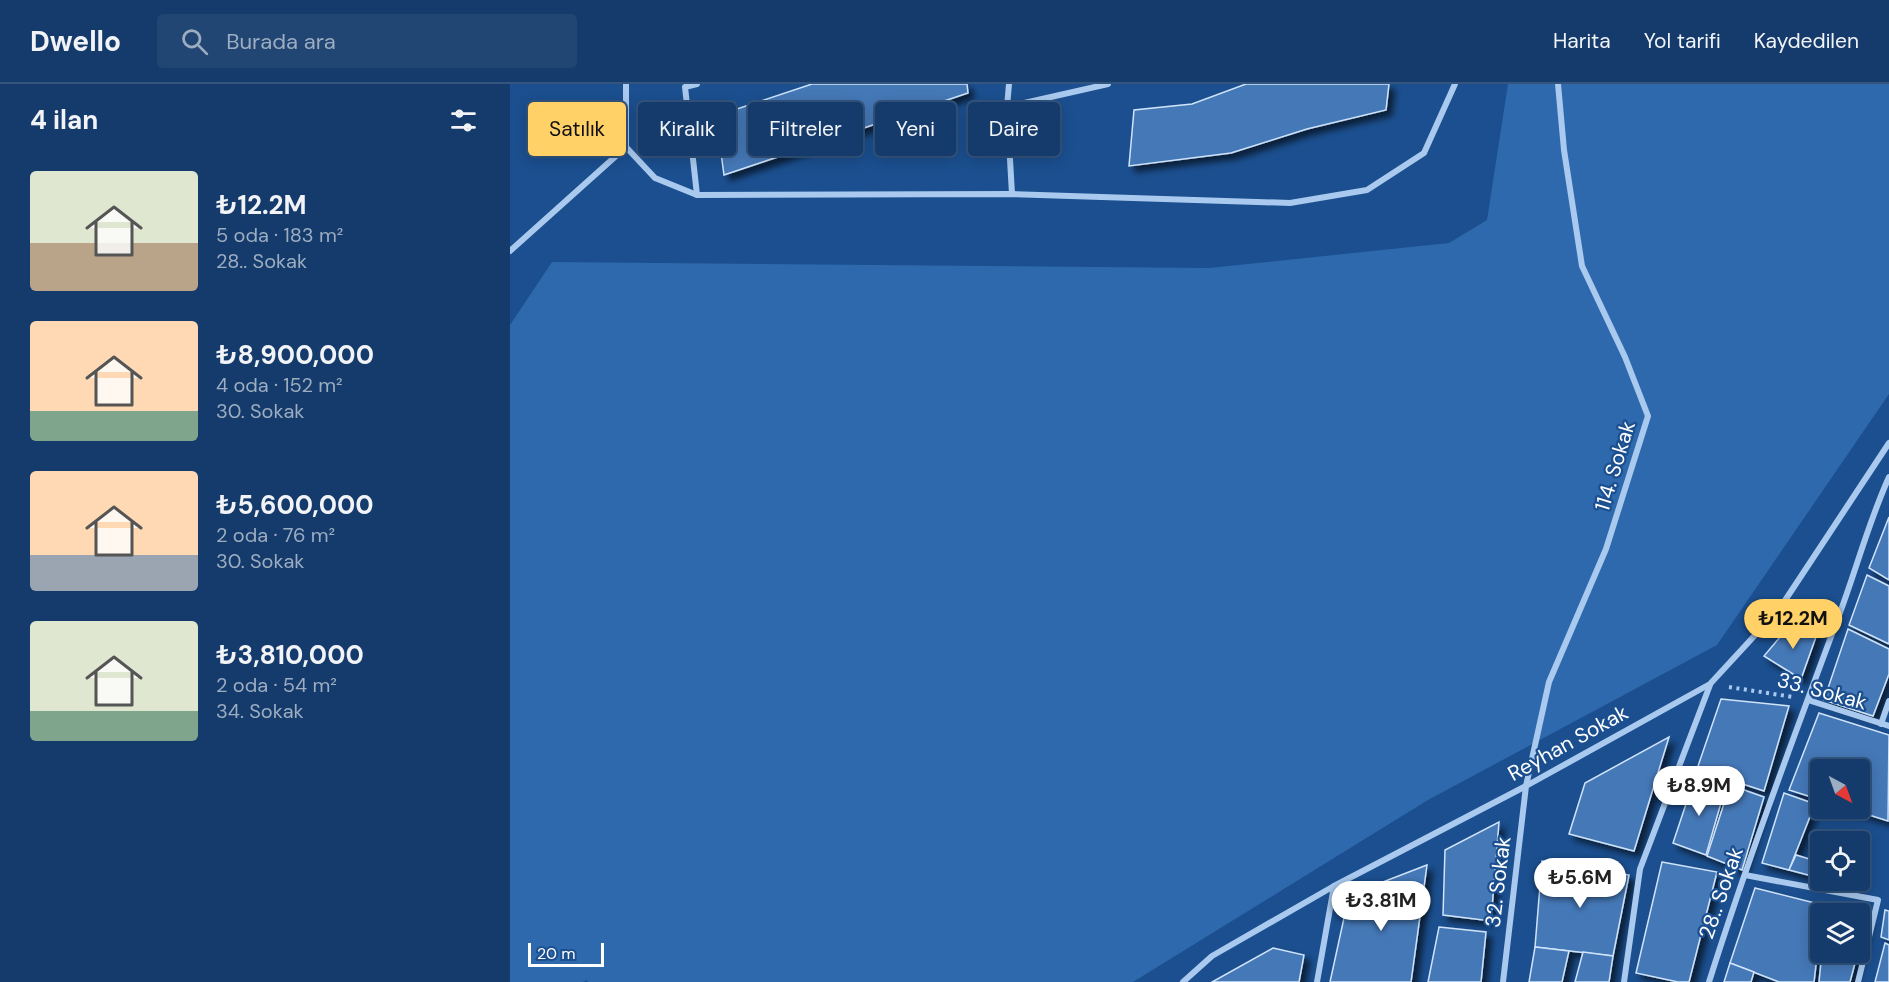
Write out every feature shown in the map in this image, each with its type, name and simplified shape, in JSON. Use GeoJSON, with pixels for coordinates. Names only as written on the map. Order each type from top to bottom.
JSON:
{"type":"FeatureCollection","features":[{"type":"Feature","properties":{"kind":"street"},"geometry":{"type":"LineString","coordinates":[[626,84],[627,147],[655,178],[697,195],[1012,194],[1290,203],[1367,190],[1424,153],[1455,84]]}},
{"type":"Feature","properties":{"kind":"street"},"geometry":{"type":"LineString","coordinates":[[697,84],[685,87],[697,195]]}},
{"type":"Feature","properties":{"kind":"street"},"geometry":{"type":"LineString","coordinates":[[1007,102],[1009,84]]}},
{"type":"Feature","properties":{"kind":"street"},"geometry":{"type":"LineString","coordinates":[[1029,102],[1108,84]]}},
{"type":"Feature","properties":{"kind":"street","name":"114. Sokak"},"geometry":{"type":"LineString","coordinates":[[1526,786],[1549,682],[1606,549],[1648,416],[1625,357],[1582,266],[1564,150],[1558,84]]}},
{"type":"Feature","properties":{"kind":"street"},"geometry":{"type":"LineString","coordinates":[[510,251],[627,147]]}},
{"type":"Feature","properties":{"kind":"street"},"geometry":{"type":"LineString","coordinates":[[1010,156],[1012,194]]}},
{"type":"Feature","properties":{"kind":"street","name":"Reyhan Sokak"},"geometry":{"type":"LineString","coordinates":[[1183,982],[1212,956],[1334,886],[1526,786],[1710,684],[1780,608],[1889,443]]}},
{"type":"Feature","properties":{"kind":"street","name":"28.. Sokak"},"geometry":{"type":"LineString","coordinates":[[1709,982],[1777,780],[1856,572],[1877,504],[1889,477]]}},
{"type":"Feature","properties":{"kind":"street"},"geometry":{"type":"LineString","coordinates":[[1624,982],[1641,869],[1710,684]]}},
{"type":"Feature","properties":{"kind":"street","name":"33. Sokak"},"geometry":{"type":"LineString","coordinates":[[1808,700],[1889,726]]}},
{"type":"Feature","properties":{"kind":"street"},"geometry":{"type":"LineString","coordinates":[[1881,724],[1889,701]]}},
{"type":"Feature","properties":{"kind":"street","name":"32. Sokak"},"geometry":{"type":"LineString","coordinates":[[1503,982],[1526,786]]}},
{"type":"Feature","properties":{"kind":"street"},"geometry":{"type":"LineString","coordinates":[[1745,875],[1878,900],[1858,982]]}},
{"type":"Feature","properties":{"kind":"street"},"geometry":{"type":"LineString","coordinates":[[1317,982],[1334,886]]}},
{"type":"Feature","properties":{"kind":"path","name":"33. Sokak"},"geometry":{"type":"LineString","coordinates":[[1710,684],[1808,700]]}},
{"type":"Feature","properties":{"kind":"shaded area"},"geometry":{"type":"Polygon","coordinates":[[[1508,84],[1889,84],[1889,394],[1717,645],[1428,800],[1133,982],[588,982],[587,980],[583,982],[510,982],[510,325],[552,262],[1209,268],[1449,243],[1487,220],[1508,84]]]}},
{"type":"Feature","properties":{"kind":"building"},"geometry":{"type":"Polygon","coordinates":[[[812,84],[967,84],[968,93],[941,102],[875,102],[875,124],[863,128],[863,102],[758,102],[812,84]]]}},
{"type":"Feature","properties":{"kind":"building"},"geometry":{"type":"Polygon","coordinates":[[[1246,84],[1389,84],[1386,110],[1307,129],[1231,153],[1129,166],[1134,110],[1192,104],[1246,84]]]}},
{"type":"Feature","properties":{"kind":"building"},"geometry":{"type":"Polygon","coordinates":[[[748,105],[748,156],[781,156],[724,175],[721,156],[736,156],[736,109],[748,105]]]}},
{"type":"Feature","properties":{"kind":"building"},"geometry":{"type":"Polygon","coordinates":[[[1889,517],[1889,580],[1869,568],[1889,517]]]}},
{"type":"Feature","properties":{"kind":"building"},"geometry":{"type":"Polygon","coordinates":[[[1867,575],[1889,586],[1889,644],[1849,625],[1867,575]]]}},
{"type":"Feature","properties":{"kind":"building"},"geometry":{"type":"Polygon","coordinates":[[[1791,624],[1817,634],[1801,679],[1764,656],[1791,624]]]}},
{"type":"Feature","properties":{"kind":"building"},"geometry":{"type":"Polygon","coordinates":[[[1848,629],[1889,649],[1889,674],[1873,716],[1824,700],[1848,629]]]}},
{"type":"Feature","properties":{"kind":"building"},"geometry":{"type":"Polygon","coordinates":[[[1721,699],[1789,706],[1764,791],[1697,769],[1721,699]]]}},
{"type":"Feature","properties":{"kind":"building"},"geometry":{"type":"Polygon","coordinates":[[[1819,713],[1889,735],[1888,821],[1870,815],[1870,759],[1810,759],[1810,797],[1789,790],[1819,713]]]}},
{"type":"Feature","properties":{"kind":"building"},"geometry":{"type":"Polygon","coordinates":[[[1669,737],[1634,851],[1569,834],[1585,783],[1669,737]]]}},
{"type":"Feature","properties":{"kind":"building"},"geometry":{"type":"Polygon","coordinates":[[[1694,780],[1725,789],[1706,855],[1673,843],[1694,780]]]}},
{"type":"Feature","properties":{"kind":"building"},"geometry":{"type":"Polygon","coordinates":[[[1730,785],[1764,797],[1742,870],[1707,856],[1730,785]]]}},
{"type":"Feature","properties":{"kind":"building"},"geometry":{"type":"Polygon","coordinates":[[[1784,793],[1810,802],[1810,817],[1789,870],[1762,863],[1784,793]]]}},
{"type":"Feature","properties":{"kind":"building"},"geometry":{"type":"Polygon","coordinates":[[[1499,822],[1491,921],[1443,915],[1445,850],[1499,822]]]}},
{"type":"Feature","properties":{"kind":"building"},"geometry":{"type":"Polygon","coordinates":[[[1796,855],[1810,859],[1810,875],[1789,870],[1796,855]]]}},
{"type":"Feature","properties":{"kind":"building"},"geometry":{"type":"Polygon","coordinates":[[[1542,861],[1629,875],[1613,956],[1535,947],[1542,861]]]}},
{"type":"Feature","properties":{"kind":"building"},"geometry":{"type":"Polygon","coordinates":[[[1662,862],[1717,872],[1689,982],[1678,982],[1636,973],[1662,862]]]}},
{"type":"Feature","properties":{"kind":"building"},"geometry":{"type":"Polygon","coordinates":[[[1427,865],[1411,982],[1330,982],[1349,895],[1427,865]]]}},
{"type":"Feature","properties":{"kind":"building"},"geometry":{"type":"Polygon","coordinates":[[[1755,888],[1815,903],[1810,903],[1810,963],[1816,963],[1814,982],[1779,982],[1730,963],[1755,888]]]}},
{"type":"Feature","properties":{"kind":"building"},"geometry":{"type":"Polygon","coordinates":[[[1885,910],[1889,911],[1889,940],[1881,937],[1885,910]]]}},
{"type":"Feature","properties":{"kind":"building"},"geometry":{"type":"Polygon","coordinates":[[[1439,927],[1486,932],[1481,982],[1428,982],[1439,927]]]}},
{"type":"Feature","properties":{"kind":"building"},"geometry":{"type":"Polygon","coordinates":[[[1885,943],[1889,945],[1889,982],[1875,982],[1885,943]]]}},
{"type":"Feature","properties":{"kind":"building"},"geometry":{"type":"Polygon","coordinates":[[[1535,947],[1569,951],[1562,982],[1529,982],[1535,947]]]}},
{"type":"Feature","properties":{"kind":"building"},"geometry":{"type":"Polygon","coordinates":[[[1273,948],[1304,955],[1299,982],[1212,982],[1273,948]]]}},
{"type":"Feature","properties":{"kind":"building"},"geometry":{"type":"Polygon","coordinates":[[[1583,952],[1613,956],[1609,982],[1575,982],[1583,952]]]}},
{"type":"Feature","properties":{"kind":"building"},"geometry":{"type":"Polygon","coordinates":[[[1730,963],[1754,972],[1751,982],[1724,982],[1730,963]]]}},
{"type":"Feature","properties":{"kind":"building"},"geometry":{"type":"Polygon","coordinates":[[[1821,963],[1855,963],[1850,982],[1819,982],[1821,963]]]}}]}
